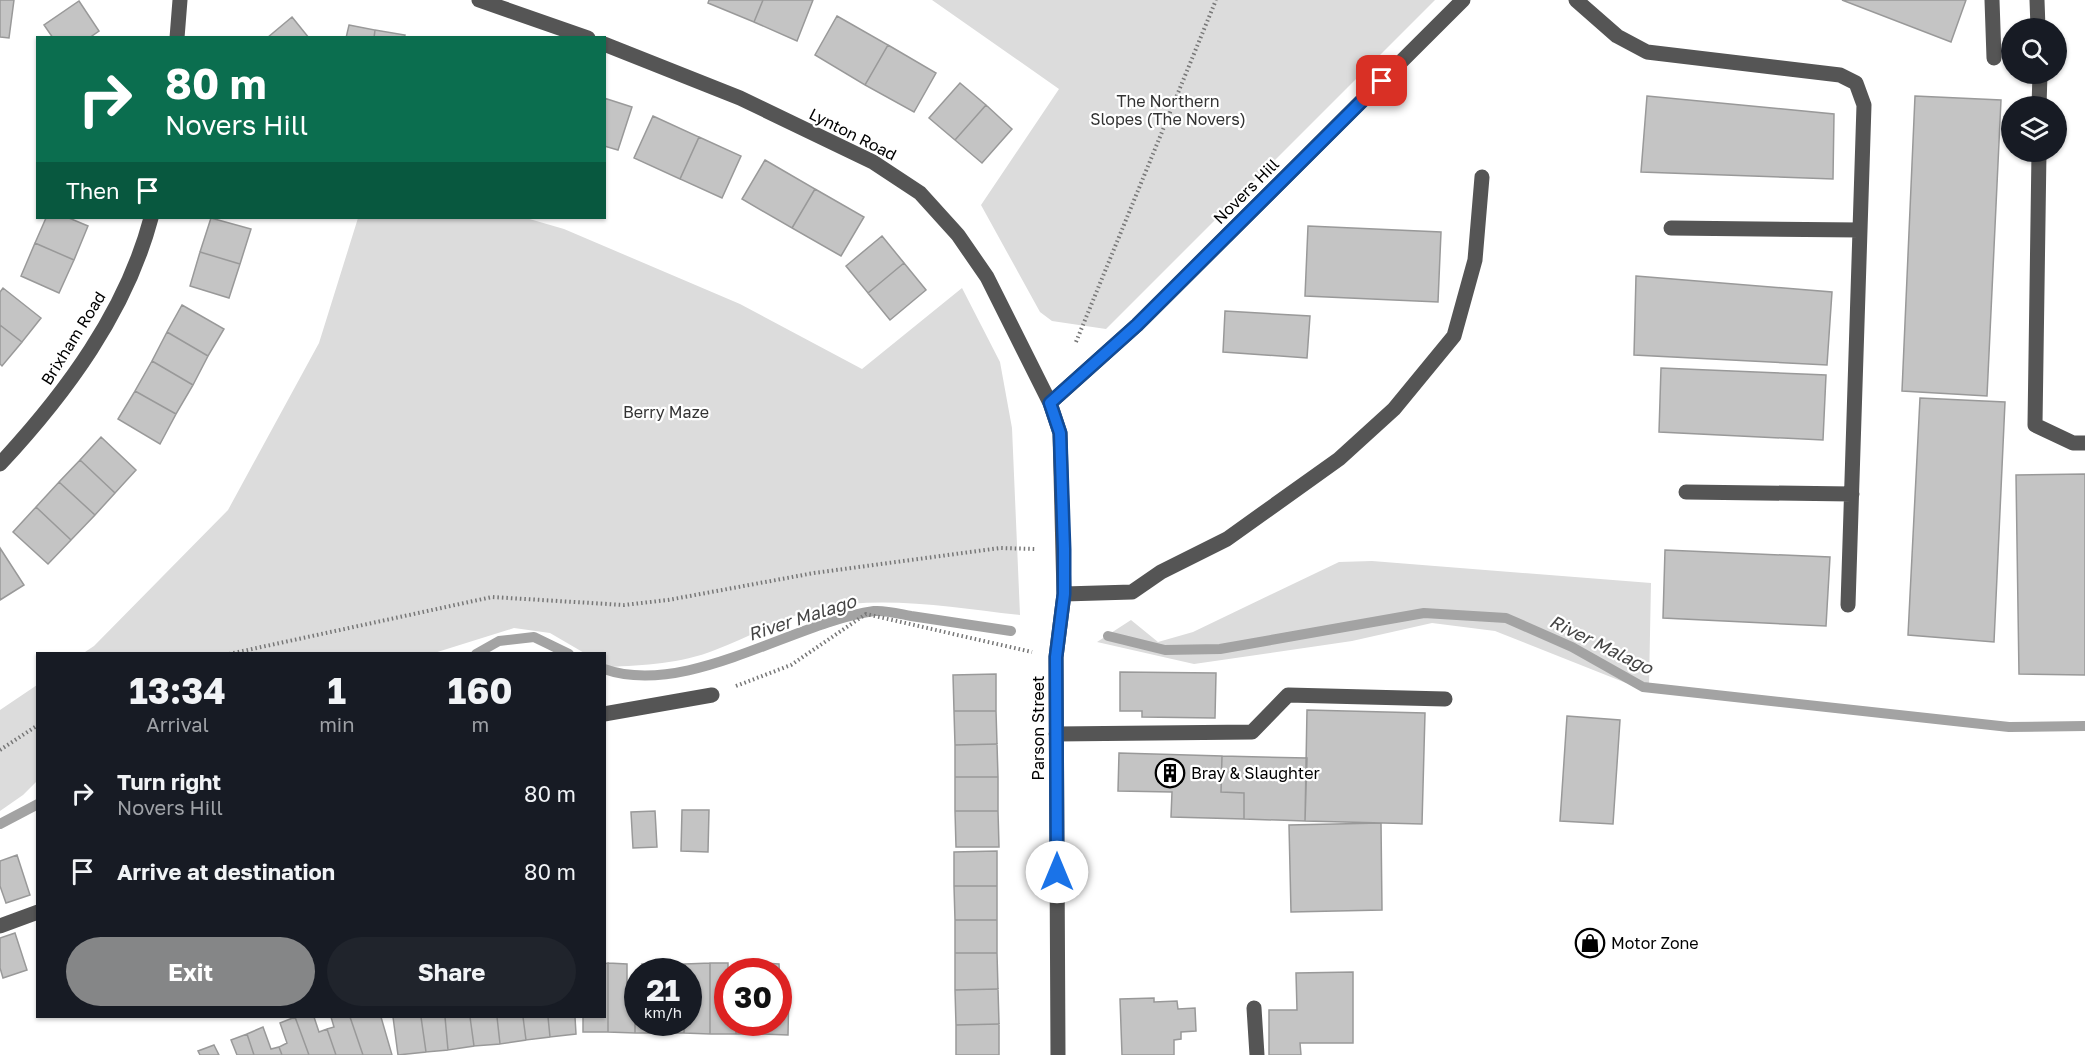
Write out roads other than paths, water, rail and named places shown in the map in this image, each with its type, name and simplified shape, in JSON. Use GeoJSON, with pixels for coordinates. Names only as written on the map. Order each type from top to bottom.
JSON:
{"type":"FeatureCollection","features":[{"type":"Feature","properties":{"kind":"street"},"geometry":{"type":"LineString","coordinates":[[177,36],[180,0]]}},
{"type":"Feature","properties":{"kind":"street"},"geometry":{"type":"LineString","coordinates":[[479,0],[582,36]]}},
{"type":"Feature","properties":{"kind":"street","name":"Novers Hill"},"geometry":{"type":"LineString","coordinates":[[1050,403],[1137,325],[1463,0]]}},
{"type":"Feature","properties":{"kind":"street"},"geometry":{"type":"LineString","coordinates":[[1576,0],[1617,36],[1647,52],[1840,75],[1856,83],[1864,105],[1848,605]]}},
{"type":"Feature","properties":{"kind":"street"},"geometry":{"type":"LineString","coordinates":[[1992,0],[1994,58]]}},
{"type":"Feature","properties":{"kind":"street"},"geometry":{"type":"LineString","coordinates":[[2037,0],[2038,18]]}},
{"type":"Feature","properties":{"kind":"street","name":"Lynton Road"},"geometry":{"type":"LineString","coordinates":[[606,45],[750,103],[873,162],[920,193],[958,235],[987,277],[1050,403]]}},
{"type":"Feature","properties":{"kind":"street"},"geometry":{"type":"LineString","coordinates":[[2039,162],[2035,425],[2073,443],[2085,443]]}},
{"type":"Feature","properties":{"kind":"street"},"geometry":{"type":"LineString","coordinates":[[1064,594],[1132,592],[1161,572],[1227,539],[1339,459],[1394,409],[1455,336],[1475,260],[1482,177]]}},
{"type":"Feature","properties":{"kind":"street","name":"Brixham Road"},"geometry":{"type":"LineString","coordinates":[[0,464],[37,424],[82,363],[117,304],[143,247],[151,219]]}},
{"type":"Feature","properties":{"kind":"street"},"geometry":{"type":"LineString","coordinates":[[1671,228],[1860,230]]}},
{"type":"Feature","properties":{"kind":"street","name":"Parson Street"},"geometry":{"type":"LineString","coordinates":[[1050,403],[1060,433],[1064,549],[1064,594],[1056,657],[1058,1055]]}},
{"type":"Feature","properties":{"kind":"street"},"geometry":{"type":"LineString","coordinates":[[1686,492],[1852,494]]}},
{"type":"Feature","properties":{"kind":"street"},"geometry":{"type":"LineString","coordinates":[[606,714],[712,695]]}},
{"type":"Feature","properties":{"kind":"street"},"geometry":{"type":"LineString","coordinates":[[1056,734],[1252,732],[1288,695],[1444,699]]}},
{"type":"Feature","properties":{"kind":"street"},"geometry":{"type":"LineString","coordinates":[[0,926],[36,913]]}},
{"type":"Feature","properties":{"kind":"street"},"geometry":{"type":"LineString","coordinates":[[1254,1008],[1257,1055]]}},
{"type":"Feature","properties":{"kind":"waterway","name":"River Malago"},"geometry":{"type":"LineString","coordinates":[[606,669],[636,675],[670,674],[740,655],[843,618],[874,611],[1011,631]]}},
{"type":"Feature","properties":{"kind":"waterway","name":"River Malago"},"geometry":{"type":"LineString","coordinates":[[1108,636],[1165,650],[1220,649],[1424,613],[1506,618],[1572,647],[1643,687],[2009,727],[2085,726]]}},
{"type":"Feature","properties":{"kind":"waterway","name":"River Malago"},"geometry":{"type":"LineString","coordinates":[[480,652],[499,641],[534,637],[565,652]]}},
{"type":"Feature","properties":{"kind":"waterway","name":"River Malago"},"geometry":{"type":"LineString","coordinates":[[0,824],[36,805]]}},
{"type":"Feature","properties":{"kind":"place","name":"Bray & Slaughter"},"geometry":{"type":"Point","coordinates":[1170,773]}},
{"type":"Feature","properties":{"kind":"place","name":"Motor Zone"},"geometry":{"type":"Point","coordinates":[1590,943]}},
{"type":"Feature","properties":{"kind":"park label","name":"The Northern Slopes (The Novers)"},"geometry":{"type":"Point","coordinates":[1168,110]}},
{"type":"Feature","properties":{"kind":"park label","name":"Berry Maze"},"geometry":{"type":"Point","coordinates":[666,412]}}]}
